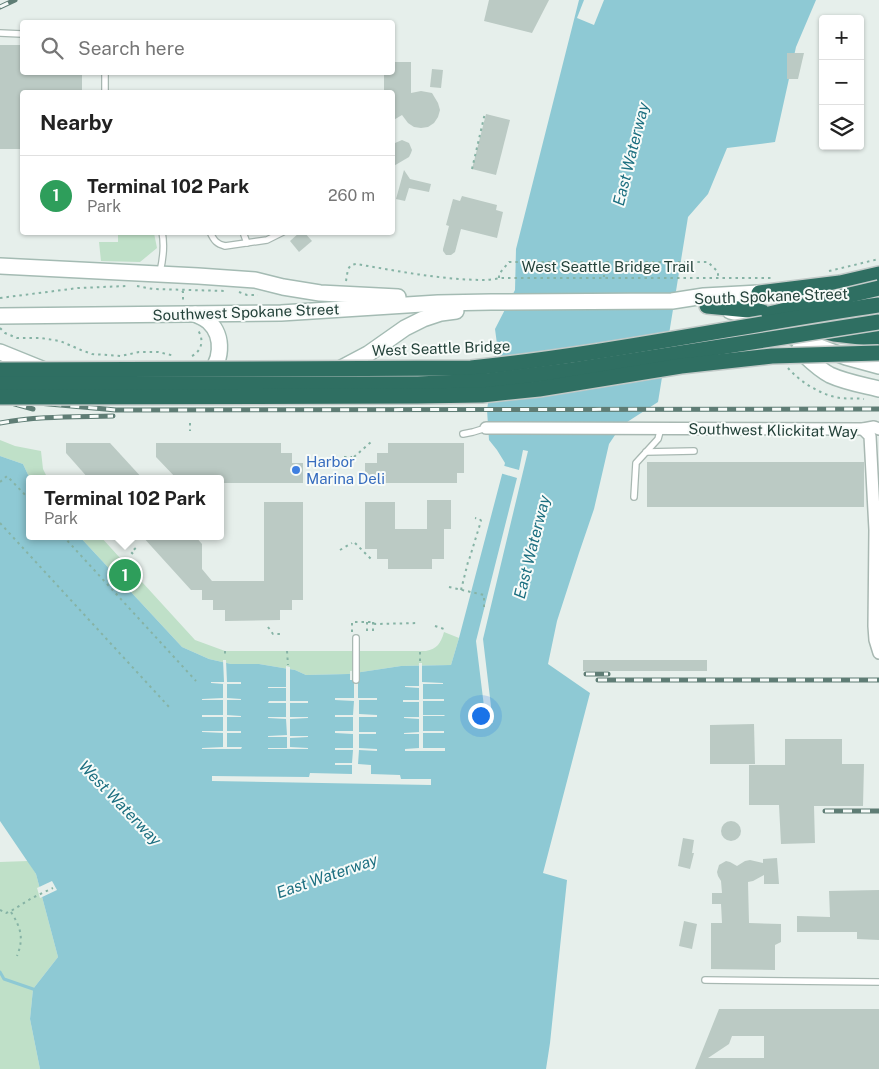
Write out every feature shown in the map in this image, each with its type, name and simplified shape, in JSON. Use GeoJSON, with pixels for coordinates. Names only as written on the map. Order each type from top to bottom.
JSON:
{"type":"FeatureCollection","features":[{"type":"Feature","properties":{"kind":"highway"},"geometry":{"type":"LineString","coordinates":[[759,294],[840,283],[879,274]]}},
{"type":"Feature","properties":{"kind":"highway"},"geometry":{"type":"LineString","coordinates":[[641,344],[879,288]]}},
{"type":"Feature","properties":{"kind":"highway","name":"West Seattle Bridge"},"geometry":{"type":"LineString","coordinates":[[0,370],[471,368],[525,362],[879,305]]}},
{"type":"Feature","properties":{"kind":"highway"},"geometry":{"type":"LineString","coordinates":[[707,306],[759,311],[796,324],[834,334],[879,338]]}},
{"type":"Feature","properties":{"kind":"highway"},"geometry":{"type":"LineString","coordinates":[[0,384],[418,384],[487,381],[573,370],[879,322]]}},
{"type":"Feature","properties":{"kind":"highway"},"geometry":{"type":"LineString","coordinates":[[0,397],[417,396],[482,394],[539,389],[726,360],[772,356],[879,353]]}},
{"type":"Feature","properties":{"kind":"street"},"geometry":{"type":"LineString","coordinates":[[1,267],[160,273],[255,280],[320,293],[398,297],[463,296],[491,302],[672,301]]}},
{"type":"Feature","properties":{"kind":"street","name":"South Spokane Street"},"geometry":{"type":"LineString","coordinates":[[672,301],[704,296],[879,293]]}},
{"type":"Feature","properties":{"kind":"street","name":"South Spokane Street"},"geometry":{"type":"LineString","coordinates":[[672,301],[742,314],[777,331],[846,357],[879,366]]}},
{"type":"Feature","properties":{"kind":"street"},"geometry":{"type":"LineString","coordinates":[[0,375],[28,380],[169,382],[292,381],[317,378],[334,372],[368,354],[405,328],[423,319],[441,313],[481,308],[491,302]]}},
{"type":"Feature","properties":{"kind":"street","name":"Southwest Spokane Street"},"geometry":{"type":"LineString","coordinates":[[0,316],[194,320],[438,303],[491,302]]}},
{"type":"Feature","properties":{"kind":"street"},"geometry":{"type":"LineString","coordinates":[[2,355],[38,368],[67,375],[169,376],[197,381],[211,372],[218,360],[220,344],[215,329],[208,320],[194,320]]}},
{"type":"Feature","properties":{"kind":"street"},"geometry":{"type":"LineString","coordinates":[[777,331],[818,367],[830,375],[879,388]]}},
{"type":"Feature","properties":{"kind":"street","name":"Southwest Klickitat Way"},"geometry":{"type":"LineString","coordinates":[[486,428],[863,429],[870,436],[875,530],[874,626],[875,640],[879,653]]}},
{"type":"Feature","properties":{"kind":"street"},"geometry":{"type":"LineString","coordinates":[[863,429],[879,428]]}},
{"type":"Feature","properties":{"kind":"lane"},"geometry":{"type":"LineString","coordinates":[[0,33],[20,34]]}},
{"type":"Feature","properties":{"kind":"lane"},"geometry":{"type":"LineString","coordinates":[[105,75],[105,90]]}},
{"type":"Feature","properties":{"kind":"lane"},"geometry":{"type":"LineString","coordinates":[[160,273],[163,258],[163,235]]}},
{"type":"Feature","properties":{"kind":"lane"},"geometry":{"type":"LineString","coordinates":[[212,235],[219,245],[225,246],[267,240],[277,235]]}},
{"type":"Feature","properties":{"kind":"lane"},"geometry":{"type":"LineString","coordinates":[[243,235],[247,243]]}},
{"type":"Feature","properties":{"kind":"lane"},"geometry":{"type":"LineString","coordinates":[[463,434],[486,428]]}},
{"type":"Feature","properties":{"kind":"lane"},"geometry":{"type":"LineString","coordinates":[[634,497],[636,463],[658,440],[661,428]]}},
{"type":"Feature","properties":{"kind":"lane"},"geometry":{"type":"LineString","coordinates":[[646,452],[694,451]]}},
{"type":"Feature","properties":{"kind":"lane"},"geometry":{"type":"LineString","coordinates":[[354,636],[356,680]]}},
{"type":"Feature","properties":{"kind":"lane"},"geometry":{"type":"LineString","coordinates":[[705,980],[879,982]]}},
{"type":"Feature","properties":{"kind":"path"},"geometry":{"type":"LineString","coordinates":[[472,169],[485,114]]}},
{"type":"Feature","properties":{"kind":"path"},"geometry":{"type":"LineString","coordinates":[[825,272],[879,259]]}},
{"type":"Feature","properties":{"kind":"path"},"geometry":{"type":"LineString","coordinates":[[499,278],[499,274],[510,262],[708,262],[718,272],[718,278]]}},
{"type":"Feature","properties":{"kind":"path"},"geometry":{"type":"LineString","coordinates":[[604,262],[604,278]]}},
{"type":"Feature","properties":{"kind":"path","name":"West Seattle Bridge Trail"},"geometry":{"type":"LineString","coordinates":[[346,278],[349,267],[356,264],[414,274],[488,280],[499,278],[772,278]]}},
{"type":"Feature","properties":{"kind":"path"},"geometry":{"type":"LineString","coordinates":[[0,298],[97,287],[132,286],[230,292]]}},
{"type":"Feature","properties":{"kind":"path"},"geometry":{"type":"LineString","coordinates":[[181,290],[183,292],[183,302]]}},
{"type":"Feature","properties":{"kind":"path"},"geometry":{"type":"LineString","coordinates":[[238,292],[247,295],[245,301]]}},
{"type":"Feature","properties":{"kind":"path"},"geometry":{"type":"LineString","coordinates":[[187,357],[195,355],[202,344],[202,338],[194,320]]}},
{"type":"Feature","properties":{"kind":"path"},"geometry":{"type":"LineString","coordinates":[[0,328],[5,333],[17,338],[40,338],[60,341],[92,354],[121,356],[139,352],[158,352],[178,357]]}},
{"type":"Feature","properties":{"kind":"path"},"geometry":{"type":"LineString","coordinates":[[202,338],[206,337]]}},
{"type":"Feature","properties":{"kind":"path"},"geometry":{"type":"LineString","coordinates":[[190,423],[190,431]]}},
{"type":"Feature","properties":{"kind":"path"},"geometry":{"type":"LineString","coordinates":[[344,457],[353,457],[371,442]]}},
{"type":"Feature","properties":{"kind":"path"},"geometry":{"type":"LineString","coordinates":[[0,482],[8,476],[26,496]]}},
{"type":"Feature","properties":{"kind":"path"},"geometry":{"type":"LineString","coordinates":[[461,590],[481,521],[475,518]]}},
{"type":"Feature","properties":{"kind":"path"},"geometry":{"type":"LineString","coordinates":[[0,522],[170,708]]}},
{"type":"Feature","properties":{"kind":"path"},"geometry":{"type":"LineString","coordinates":[[67,540],[196,681]]}},
{"type":"Feature","properties":{"kind":"path"},"geometry":{"type":"LineString","coordinates":[[340,550],[354,543],[373,561]]}},
{"type":"Feature","properties":{"kind":"path"},"geometry":{"type":"LineString","coordinates":[[133,554],[131,552],[136,547]]}},
{"type":"Feature","properties":{"kind":"path"},"geometry":{"type":"LineString","coordinates":[[449,587],[484,596],[484,608]]}},
{"type":"Feature","properties":{"kind":"path"},"geometry":{"type":"LineString","coordinates":[[354,636],[352,622],[420,624]]}},
{"type":"Feature","properties":{"kind":"path"},"geometry":{"type":"LineString","coordinates":[[367,622],[367,631]]}},
{"type":"Feature","properties":{"kind":"path"},"geometry":{"type":"LineString","coordinates":[[373,622],[374,631]]}},
{"type":"Feature","properties":{"kind":"path"},"geometry":{"type":"LineString","coordinates":[[435,626],[444,629]]}},
{"type":"Feature","properties":{"kind":"path"},"geometry":{"type":"LineString","coordinates":[[268,627],[273,634],[283,634]]}},
{"type":"Feature","properties":{"kind":"path"},"geometry":{"type":"LineString","coordinates":[[225,651],[225,657]]}},
{"type":"Feature","properties":{"kind":"path"},"geometry":{"type":"LineString","coordinates":[[287,651],[288,666]]}},
{"type":"Feature","properties":{"kind":"path"},"geometry":{"type":"LineString","coordinates":[[420,651],[420,662]]}},
{"type":"Feature","properties":{"kind":"path"},"geometry":{"type":"LineString","coordinates":[[0,910],[6,913],[12,912],[32,898],[53,888]]}},
{"type":"Feature","properties":{"kind":"path"},"geometry":{"type":"LineString","coordinates":[[12,912],[20,930],[21,939],[17,956]]}},
{"type":"Feature","properties":{"kind":"green space"},"geometry":{"type":"Polygon","coordinates":[[[118,235],[154,235],[157,248],[140,262],[101,261],[99,242],[118,242],[118,235]]]}},
{"type":"Feature","properties":{"kind":"green space"},"geometry":{"type":"Polygon","coordinates":[[[0,440],[15,446],[41,451],[43,469],[46,475],[28,475],[23,464],[0,456],[0,440]]]}},
{"type":"Feature","properties":{"kind":"green space"},"geometry":{"type":"Polygon","coordinates":[[[83,540],[104,540],[195,640],[225,651],[426,651],[438,645],[444,632],[459,638],[451,665],[401,666],[348,674],[306,675],[295,670],[259,664],[231,664],[209,659],[182,647],[83,540]]]}},
{"type":"Feature","properties":{"kind":"green space"},"geometry":{"type":"Polygon","coordinates":[[[28,861],[36,874],[58,957],[33,989],[30,1019],[40,1069],[0,1069],[0,862],[28,861]]]}},
{"type":"Feature","properties":{"kind":"water"},"geometry":{"type":"Polygon","coordinates":[[[579,0],[816,0],[796,47],[775,142],[727,148],[708,194],[688,217],[658,402],[621,426],[609,444],[594,509],[557,621],[548,664],[590,693],[543,873],[567,880],[546,1069],[40,1069],[30,1019],[33,989],[58,957],[36,874],[0,821],[0,456],[23,464],[28,475],[26,475],[26,540],[83,540],[182,647],[209,659],[231,664],[259,664],[295,670],[306,675],[348,674],[401,666],[451,665],[505,463],[489,440],[487,410],[497,344],[495,329],[515,290],[516,249],[579,0]]]}},
{"type":"Feature","properties":{"kind":"pier"},"geometry":{"type":"Polygon","coordinates":[[[584,0],[604,0],[594,25],[577,18],[584,0]]]}},
{"type":"Feature","properties":{"kind":"pier"},"geometry":{"type":"Polygon","coordinates":[[[523,450],[528,451],[483,639],[493,723],[486,723],[476,641],[517,478],[500,473],[501,465],[519,470],[523,450]]]}},
{"type":"Feature","properties":{"kind":"pier"},"geometry":{"type":"Polygon","coordinates":[[[223,660],[226,660],[227,682],[241,682],[241,684],[227,684],[227,698],[241,700],[227,700],[227,715],[241,717],[227,717],[227,731],[241,731],[241,733],[227,733],[227,747],[242,747],[241,749],[202,749],[223,747],[223,733],[202,731],[223,731],[223,717],[202,717],[202,715],[223,715],[223,700],[202,699],[223,698],[223,684],[211,682],[224,682],[223,660]]]}},
{"type":"Feature","properties":{"kind":"pier"},"geometry":{"type":"Polygon","coordinates":[[[419,663],[422,663],[422,682],[443,683],[423,684],[423,699],[444,699],[444,701],[423,701],[423,715],[445,716],[423,716],[423,731],[444,731],[444,733],[423,733],[423,748],[445,748],[445,751],[405,751],[405,749],[419,748],[419,734],[404,733],[419,732],[419,719],[404,717],[419,717],[419,702],[403,702],[403,700],[419,700],[419,688],[405,686],[419,686],[419,663]]]}},
{"type":"Feature","properties":{"kind":"pier"},"geometry":{"type":"Polygon","coordinates":[[[286,666],[290,667],[290,701],[308,701],[308,703],[290,703],[290,717],[308,718],[290,719],[290,736],[308,737],[290,738],[290,747],[308,749],[268,749],[287,748],[287,737],[268,737],[287,735],[286,719],[268,718],[286,717],[286,703],[268,703],[269,701],[286,701],[286,688],[268,687],[286,687],[286,666]]]}},
{"type":"Feature","properties":{"kind":"pier"},"geometry":{"type":"Polygon","coordinates":[[[360,670],[358,698],[377,698],[377,700],[359,700],[359,714],[377,715],[377,717],[359,717],[359,732],[376,732],[376,734],[359,734],[359,748],[377,749],[377,751],[359,750],[358,764],[371,765],[371,774],[400,775],[401,779],[431,779],[431,785],[212,781],[212,776],[309,777],[310,773],[352,774],[352,765],[335,765],[335,763],[352,763],[353,750],[335,750],[335,748],[353,748],[353,734],[335,733],[335,731],[353,731],[353,717],[335,717],[335,715],[353,715],[354,701],[335,700],[335,698],[354,698],[354,680],[350,680],[350,671],[360,670]]]}},
{"type":"Feature","properties":{"kind":"pier"},"geometry":{"type":"Polygon","coordinates":[[[52,881],[57,890],[40,898],[37,888],[52,881]]]}},
{"type":"Feature","properties":{"kind":"building"},"geometry":{"type":"Polygon","coordinates":[[[489,0],[549,0],[532,33],[484,21],[489,0]]]}},
{"type":"Feature","properties":{"kind":"building"},"geometry":{"type":"Polygon","coordinates":[[[0,45],[20,45],[20,75],[82,75],[82,90],[20,90],[20,149],[0,149],[0,45]]]}},
{"type":"Feature","properties":{"kind":"building"},"geometry":{"type":"Polygon","coordinates":[[[787,53],[804,53],[798,79],[787,79],[787,53]]]}},
{"type":"Feature","properties":{"kind":"building"},"geometry":{"type":"Polygon","coordinates":[[[395,62],[411,62],[411,93],[421,91],[432,93],[440,110],[438,117],[428,127],[421,128],[414,127],[408,123],[402,115],[395,119],[395,90],[384,90],[384,75],[395,75],[395,62]]]}},
{"type":"Feature","properties":{"kind":"building"},"geometry":{"type":"Polygon","coordinates":[[[432,69],[443,70],[441,88],[430,87],[432,69]]]}},
{"type":"Feature","properties":{"kind":"building"},"geometry":{"type":"Polygon","coordinates":[[[486,114],[510,120],[496,175],[472,169],[486,114]]]}},
{"type":"Feature","properties":{"kind":"building"},"geometry":{"type":"Polygon","coordinates":[[[402,140],[409,143],[412,150],[409,157],[395,165],[395,143],[402,140]]]}},
{"type":"Feature","properties":{"kind":"building"},"geometry":{"type":"Polygon","coordinates":[[[404,170],[410,179],[431,184],[429,192],[409,188],[405,201],[396,199],[404,170]]]}},
{"type":"Feature","properties":{"kind":"building"},"geometry":{"type":"Polygon","coordinates":[[[462,196],[497,205],[496,210],[503,212],[497,238],[461,229],[455,252],[451,255],[446,255],[443,249],[449,226],[446,225],[453,199],[460,201],[462,196]]]}},
{"type":"Feature","properties":{"kind":"building"},"geometry":{"type":"Polygon","coordinates":[[[297,235],[307,235],[312,241],[299,252],[290,241],[297,235]]]}},
{"type":"Feature","properties":{"kind":"building"},"geometry":{"type":"Polygon","coordinates":[[[66,443],[110,443],[139,475],[85,475],[66,453],[66,443]]]}},
{"type":"Feature","properties":{"kind":"building"},"geometry":{"type":"Polygon","coordinates":[[[156,443],[281,443],[281,453],[292,453],[292,463],[303,463],[303,483],[224,483],[224,475],[173,475],[156,457],[156,443]]]}},
{"type":"Feature","properties":{"kind":"building"},"geometry":{"type":"Polygon","coordinates":[[[388,443],[464,443],[464,473],[457,473],[457,483],[365,483],[365,463],[377,463],[377,453],[388,453],[388,443]]]}},
{"type":"Feature","properties":{"kind":"building"},"geometry":{"type":"Polygon","coordinates":[[[647,462],[864,462],[864,507],[647,507],[647,462]]]}},
{"type":"Feature","properties":{"kind":"building"},"geometry":{"type":"Polygon","coordinates":[[[427,500],[451,500],[451,529],[444,529],[444,559],[432,559],[432,569],[388,569],[388,559],[377,559],[377,549],[365,549],[365,502],[395,502],[395,529],[427,529],[427,500]]]}},
{"type":"Feature","properties":{"kind":"building"},"geometry":{"type":"Polygon","coordinates":[[[264,502],[303,502],[303,600],[292,600],[292,610],[280,610],[280,620],[225,621],[225,610],[213,610],[213,600],[202,600],[202,590],[191,590],[146,540],[198,540],[202,544],[202,569],[212,581],[264,581],[264,502]]]}},
{"type":"Feature","properties":{"kind":"building"},"geometry":{"type":"Polygon","coordinates":[[[583,660],[707,660],[707,671],[583,671],[583,660]]]}},
{"type":"Feature","properties":{"kind":"building"},"geometry":{"type":"Polygon","coordinates":[[[754,724],[755,764],[710,764],[710,725],[754,724]]]}},
{"type":"Feature","properties":{"kind":"building"},"geometry":{"type":"Polygon","coordinates":[[[785,739],[842,739],[842,764],[864,764],[863,806],[814,806],[815,843],[781,844],[779,805],[749,805],[749,765],[785,765],[785,739]]]}},
{"type":"Feature","properties":{"kind":"building"},"geometry":{"type":"Polygon","coordinates":[[[731,821],[738,824],[741,831],[738,838],[731,841],[724,838],[721,831],[724,824],[731,821]]]}},
{"type":"Feature","properties":{"kind":"building"},"geometry":{"type":"Polygon","coordinates":[[[683,838],[694,840],[692,853],[694,853],[690,869],[678,866],[683,838]]]}},
{"type":"Feature","properties":{"kind":"building"},"geometry":{"type":"Polygon","coordinates":[[[777,858],[779,884],[764,884],[764,875],[748,882],[749,923],[781,924],[781,942],[775,945],[775,970],[711,969],[711,923],[722,923],[721,904],[712,904],[712,893],[722,893],[721,881],[717,872],[719,865],[726,861],[737,866],[750,860],[763,863],[763,859],[777,858]]]}},
{"type":"Feature","properties":{"kind":"building"},"geometry":{"type":"Polygon","coordinates":[[[879,890],[879,940],[857,939],[857,932],[797,932],[797,916],[830,917],[829,891],[879,890]]]}},
{"type":"Feature","properties":{"kind":"building"},"geometry":{"type":"Polygon","coordinates":[[[684,921],[697,924],[692,949],[679,946],[684,921]]]}},
{"type":"Feature","properties":{"kind":"building"},"geometry":{"type":"Polygon","coordinates":[[[719,1009],[879,1009],[879,1069],[695,1069],[719,1009]],[[732,1036],[729,1044],[708,1058],[764,1058],[764,1036],[732,1036]]]}},
{"type":"Feature","properties":{"kind":"waterway"},"geometry":{"type":"LineString","coordinates":[[0,972],[4,979],[33,989]]}},
{"type":"Feature","properties":{"kind":"railway"},"geometry":{"type":"LineString","coordinates":[[0,7],[15,0]]}},
{"type":"Feature","properties":{"kind":"railway"},"geometry":{"type":"LineString","coordinates":[[0,392],[38,403],[116,410],[879,409]]}},
{"type":"Feature","properties":{"kind":"railway"},"geometry":{"type":"LineString","coordinates":[[0,400],[33,409]]}},
{"type":"Feature","properties":{"kind":"railway"},"geometry":{"type":"LineString","coordinates":[[0,423],[42,418],[113,416]]}},
{"type":"Feature","properties":{"kind":"railway"},"geometry":{"type":"LineString","coordinates":[[586,674],[608,674]]}},
{"type":"Feature","properties":{"kind":"railway"},"geometry":{"type":"LineString","coordinates":[[598,680],[879,680]]}},
{"type":"Feature","properties":{"kind":"railway"},"geometry":{"type":"LineString","coordinates":[[825,811],[879,811]]}},
{"type":"Feature","properties":{"kind":"place","name":"Harbor Marina Deli"},"geometry":{"type":"Point","coordinates":[296,470]}},
{"type":"Feature","properties":{"kind":"place","name":"Terminal 102 Park"},"geometry":{"type":"Point","coordinates":[125,575]}},
{"type":"Feature","properties":{"kind":"water label","name":"East Waterway"},"geometry":{"type":"Point","coordinates":[631,154]}},
{"type":"Feature","properties":{"kind":"water label","name":"East Waterway"},"geometry":{"type":"Point","coordinates":[532,547]}},
{"type":"Feature","properties":{"kind":"water label","name":"West Waterway"},"geometry":{"type":"Point","coordinates":[120,803]}},
{"type":"Feature","properties":{"kind":"water label","name":"East Waterway"},"geometry":{"type":"Point","coordinates":[327,876]}}]}
